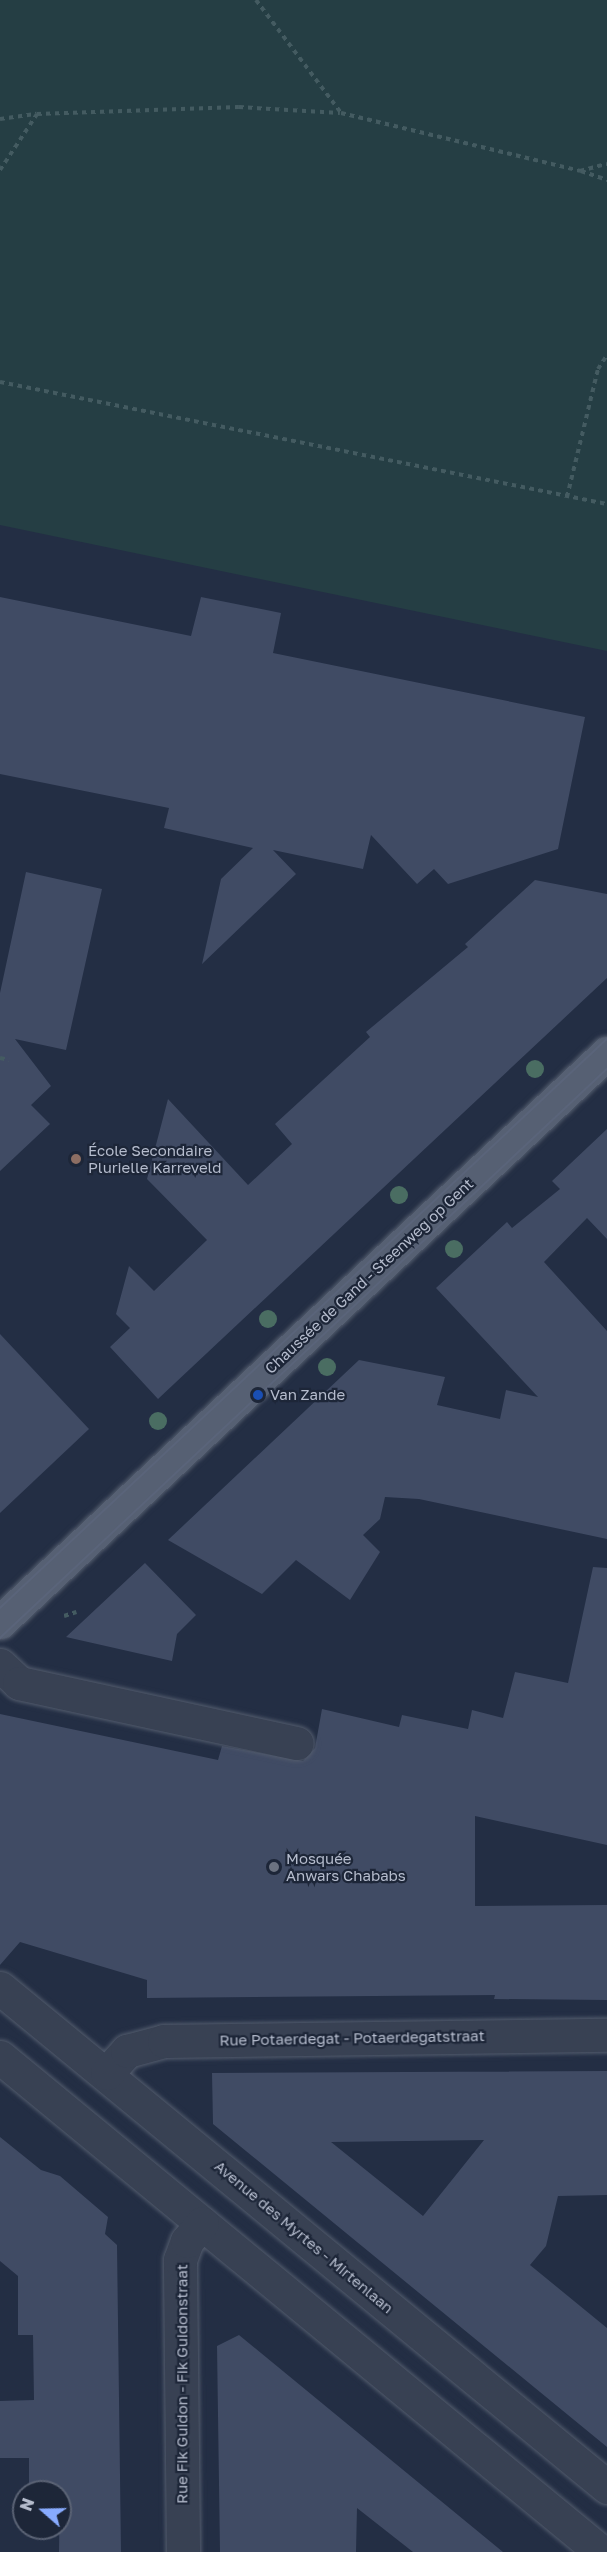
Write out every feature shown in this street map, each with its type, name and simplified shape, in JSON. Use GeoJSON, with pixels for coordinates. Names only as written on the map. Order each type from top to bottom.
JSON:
{"type":"FeatureCollection","features":[{"type":"Feature","properties":{"kind":"main road","name":"Chaussée de Gand - Steenweg op Gent"},"geometry":{"type":"LineString","coordinates":[[0,1622],[607,1053]]}},
{"type":"Feature","properties":{"kind":"street"},"geometry":{"type":"LineString","coordinates":[[0,1665],[18,1683],[297,1743]]}},
{"type":"Feature","properties":{"kind":"street","name":"Avenue des Myrtes - Mirtenlaan"},"geometry":{"type":"LineString","coordinates":[[0,1988],[107,2073],[607,2487]]}},
{"type":"Feature","properties":{"kind":"street","name":"Rue Potaerdegat - Potaerdegatstraat"},"geometry":{"type":"LineString","coordinates":[[107,2073],[127,2051],[164,2041],[607,2034]]}},
{"type":"Feature","properties":{"kind":"street"},"geometry":{"type":"LineString","coordinates":[[0,2057],[601,2552]]}},
{"type":"Feature","properties":{"kind":"street","name":"Rue Fik Guidon - Fik Guidonstraat"},"geometry":{"type":"LineString","coordinates":[[183,2552],[180,2260],[187,2241],[202,2223]]}},
{"type":"Feature","properties":{"kind":"path"},"geometry":{"type":"LineString","coordinates":[[256,0],[341,113]]}},
{"type":"Feature","properties":{"kind":"path"},"geometry":{"type":"LineString","coordinates":[[0,119],[37,114],[239,107],[341,113],[580,171],[607,180]]}},
{"type":"Feature","properties":{"kind":"path"},"geometry":{"type":"LineString","coordinates":[[0,170],[37,114]]}},
{"type":"Feature","properties":{"kind":"path"},"geometry":{"type":"LineString","coordinates":[[580,171],[607,164]]}},
{"type":"Feature","properties":{"kind":"path"},"geometry":{"type":"LineString","coordinates":[[567,497],[598,369],[607,355]]}},
{"type":"Feature","properties":{"kind":"path"},"geometry":{"type":"LineString","coordinates":[[0,382],[607,504]]}},
{"type":"Feature","properties":{"kind":"path"},"geometry":{"type":"LineString","coordinates":[[0,1058],[9,1060]]}},
{"type":"Feature","properties":{"kind":"green space"},"geometry":{"type":"Polygon","coordinates":[[[0,0],[607,0],[607,651],[0,525],[0,0]]]}},
{"type":"Feature","properties":{"kind":"building"},"geometry":{"type":"Polygon","coordinates":[[[0,597],[191,636],[201,597],[281,613],[273,653],[585,717],[558,849],[448,884],[434,869],[417,884],[371,835],[363,869],[273,850],[296,874],[202,964],[221,879],[253,848],[164,828],[169,808],[0,774],[0,597]]]}},
{"type":"Feature","properties":{"kind":"building"},"geometry":{"type":"Polygon","coordinates":[[[26,872],[102,889],[66,1050],[15,1039],[51,1086],[31,1105],[50,1124],[0,1171],[0,993],[26,872]]]}},
{"type":"Feature","properties":{"kind":"building"},"geometry":{"type":"Polygon","coordinates":[[[535,880],[607,894],[607,978],[158,1399],[110,1347],[130,1328],[116,1314],[129,1266],[154,1291],[207,1240],[147,1179],[168,1099],[248,1185],[292,1144],[275,1124],[370,1037],[366,1032],[468,947],[465,944],[535,880]]]}},
{"type":"Feature","properties":{"kind":"building"},"geometry":{"type":"Polygon","coordinates":[[[607,1129],[607,1239],[587,1218],[544,1262],[607,1331],[607,1539],[419,1499],[385,1497],[380,1519],[363,1535],[380,1552],[350,1600],[296,1560],[262,1594],[168,1540],[359,1360],[445,1377],[437,1405],[500,1419],[506,1390],[538,1397],[436,1288],[507,1222],[512,1228],[560,1189],[552,1181],[607,1129]]]}},
{"type":"Feature","properties":{"kind":"building"},"geometry":{"type":"Polygon","coordinates":[[[0,1334],[89,1429],[0,1513],[0,1334]]]}},
{"type":"Feature","properties":{"kind":"building"},"geometry":{"type":"Polygon","coordinates":[[[145,1563],[196,1615],[177,1634],[172,1661],[66,1637],[145,1563]]]}},
{"type":"Feature","properties":{"kind":"building"},"geometry":{"type":"Polygon","coordinates":[[[593,1567],[607,1568],[607,1845],[475,1816],[475,1906],[607,1905],[607,2000],[494,1999],[495,1995],[147,1998],[147,1980],[20,1942],[0,1965],[0,1714],[218,1760],[222,1746],[303,1761],[315,1748],[322,1709],[399,1727],[402,1715],[468,1729],[472,1710],[503,1718],[515,1672],[568,1683],[593,1567]]]}},
{"type":"Feature","properties":{"kind":"building"},"geometry":{"type":"Polygon","coordinates":[[[607,2071],[607,2195],[558,2196],[546,2246],[530,2265],[607,2328],[607,2447],[213,2124],[212,2073],[607,2071]],[[484,2140],[331,2142],[423,2216],[484,2140]]]}},
{"type":"Feature","properties":{"kind":"building"},"geometry":{"type":"Polygon","coordinates":[[[0,2137],[41,2170],[60,2176],[108,2217],[105,2234],[117,2245],[121,2552],[59,2552],[59,2540],[72,2540],[72,2480],[29,2480],[29,2458],[0,2458],[0,2401],[34,2400],[33,2335],[18,2335],[18,2276],[0,2261],[0,2137]]]}},
{"type":"Feature","properties":{"kind":"building"},"geometry":{"type":"Polygon","coordinates":[[[239,2335],[503,2552],[413,2552],[357,2508],[356,2552],[220,2552],[217,2346],[239,2335]]]}},
{"type":"Feature","properties":{"kind":"tram line"},"geometry":{"type":"LineString","coordinates":[[0,1608],[607,1039]]}},
{"type":"Feature","properties":{"kind":"tram line"},"geometry":{"type":"LineString","coordinates":[[0,1638],[607,1069]]}},
{"type":"Feature","properties":{"kind":"place","name":"École Secondaire Plurielle Karreveld"},"geometry":{"type":"Point","coordinates":[76,1159]}},
{"type":"Feature","properties":{"kind":"place","name":"Van Zande"},"geometry":{"type":"Point","coordinates":[258,1395]}},
{"type":"Feature","properties":{"kind":"place","name":"Mosquée Anwars Chababs"},"geometry":{"type":"Point","coordinates":[274,1867]}}]}
